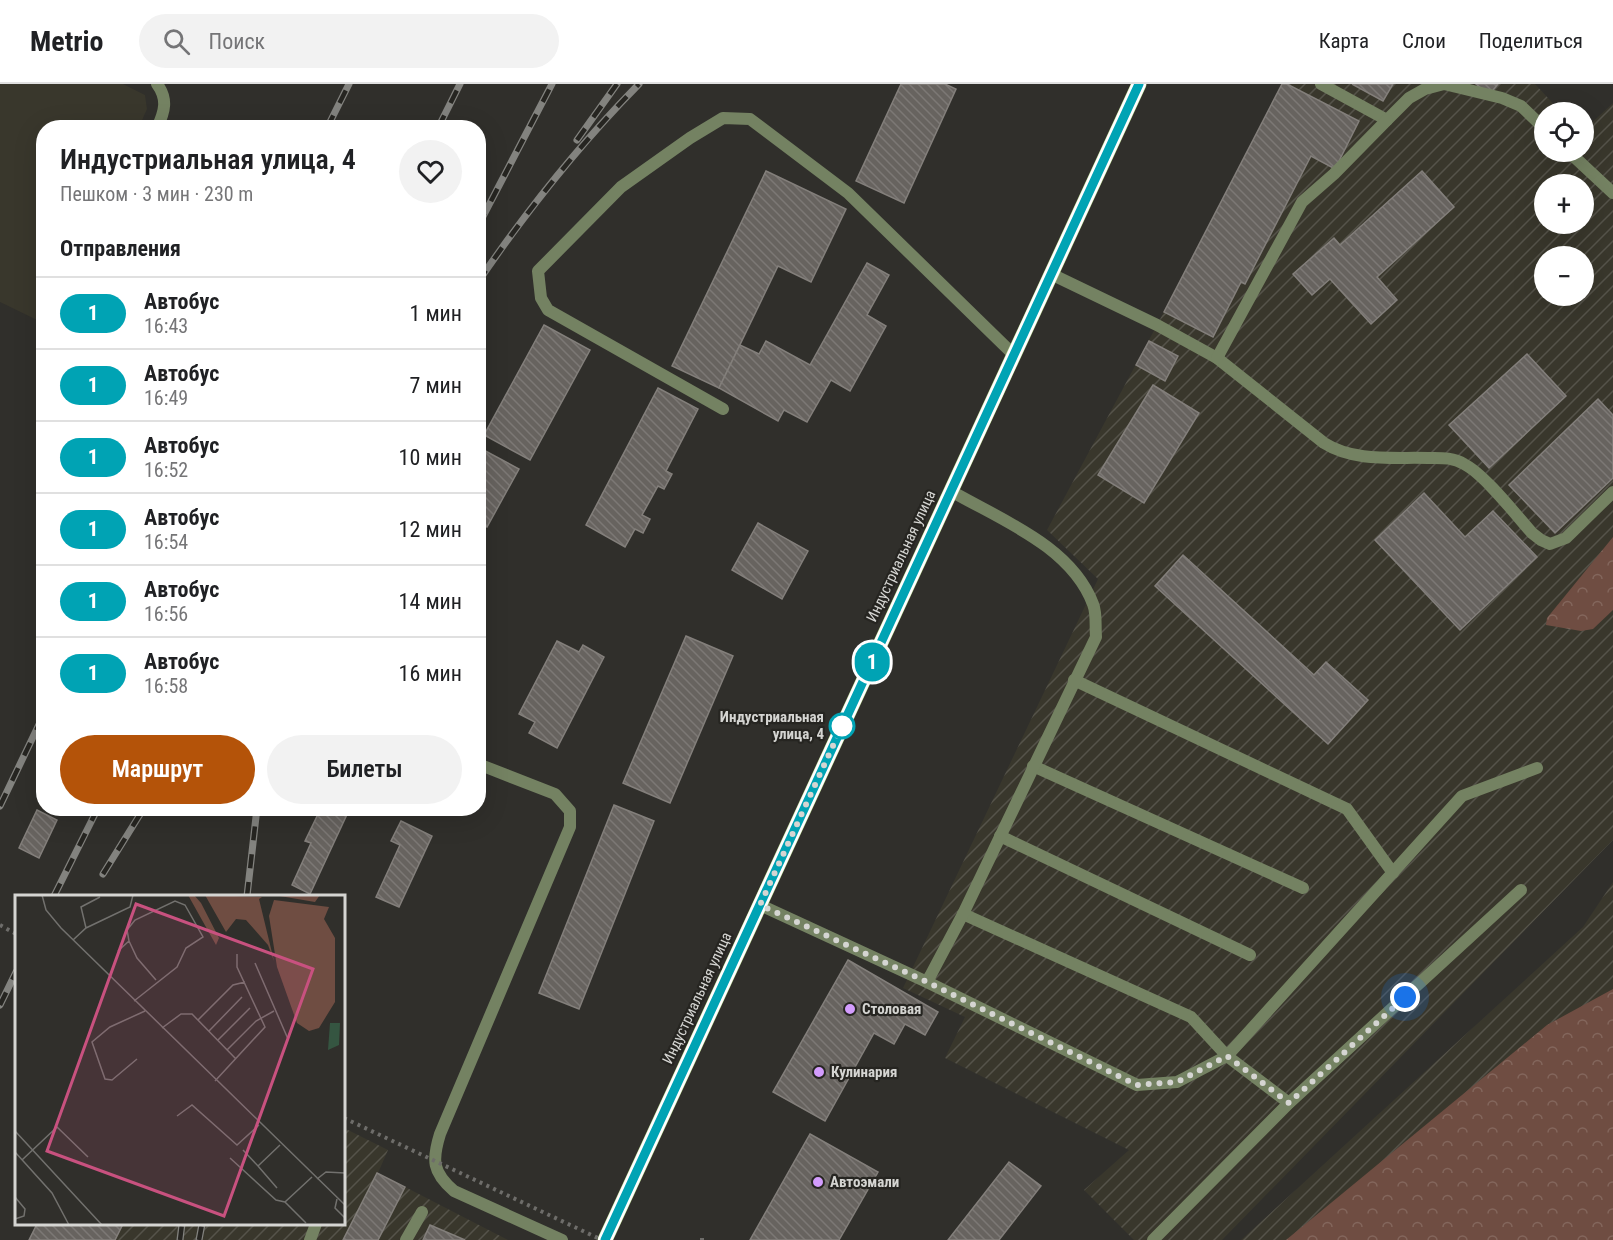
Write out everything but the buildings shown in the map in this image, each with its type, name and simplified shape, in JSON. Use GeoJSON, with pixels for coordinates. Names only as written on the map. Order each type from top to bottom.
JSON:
{"type":"FeatureCollection","features":[{"type":"Feature","properties":{"kind":"main road","name":"Индустриальная улица"},"geometry":{"type":"LineString","coordinates":[[604,1240],[1139,84]]}},
{"type":"Feature","properties":{"kind":"lane"},"geometry":{"type":"LineString","coordinates":[[157,84],[165,105],[161,120]]}},
{"type":"Feature","properties":{"kind":"lane"},"geometry":{"type":"LineString","coordinates":[[1321,84],[1388,120]]}},
{"type":"Feature","properties":{"kind":"lane"},"geometry":{"type":"LineString","coordinates":[[1217,358],[1302,202],[1334,174],[1409,98],[1425,89],[1444,84],[1502,98],[1521,106],[1534,118]]}},
{"type":"Feature","properties":{"kind":"lane"},"geometry":{"type":"LineString","coordinates":[[723,409],[548,310],[541,298],[538,271],[621,187],[690,138],[723,118],[750,119],[848,193],[1014,355]]}},
{"type":"Feature","properties":{"kind":"lane"},"geometry":{"type":"LineString","coordinates":[[1580,162],[1613,193]]}},
{"type":"Feature","properties":{"kind":"lane"},"geometry":{"type":"LineString","coordinates":[[1051,274],[1157,325],[1217,358],[1338,452],[1354,456],[1449,458],[1465,464],[1532,533],[1550,544],[1566,538],[1613,492]]}},
{"type":"Feature","properties":{"kind":"lane"},"geometry":{"type":"LineString","coordinates":[[927,982],[963,914],[1096,636],[1094,607],[1074,571],[1039,541],[951,491]]}},
{"type":"Feature","properties":{"kind":"lane"},"geometry":{"type":"LineString","coordinates":[[1074,680],[1347,809],[1393,873]]}},
{"type":"Feature","properties":{"kind":"lane"},"geometry":{"type":"LineString","coordinates":[[1034,766],[1303,888]]}},
{"type":"Feature","properties":{"kind":"lane"},"geometry":{"type":"LineString","coordinates":[[486,767],[555,794],[570,812],[570,826],[440,1134],[434,1155],[436,1169],[444,1183],[454,1191],[562,1240]]}},
{"type":"Feature","properties":{"kind":"lane"},"geometry":{"type":"LineString","coordinates":[[760,905],[927,982],[1137,1085],[1177,1082],[1227,1056],[1462,796],[1536,768]]}},
{"type":"Feature","properties":{"kind":"lane"},"geometry":{"type":"LineString","coordinates":[[1000,836],[1250,955]]}},
{"type":"Feature","properties":{"kind":"lane"},"geometry":{"type":"LineString","coordinates":[[1153,1240],[1289,1103],[1521,890]]}},
{"type":"Feature","properties":{"kind":"lane"},"geometry":{"type":"LineString","coordinates":[[963,914],[1191,1017],[1227,1056],[1289,1103]]}},
{"type":"Feature","properties":{"kind":"lane"},"geometry":{"type":"LineString","coordinates":[[406,1240],[422,1212]]}},
{"type":"Feature","properties":{"kind":"lane"},"geometry":{"type":"LineString","coordinates":[[310,1240],[316,1225]]}},
{"type":"Feature","properties":{"kind":"path"},"geometry":{"type":"LineString","coordinates":[[0,925],[15,933]]}},
{"type":"Feature","properties":{"kind":"path"},"geometry":{"type":"LineString","coordinates":[[345,1118],[604,1240]]}},
{"type":"Feature","properties":{"kind":"shaded area"},"geometry":{"type":"Polygon","coordinates":[[[0,84],[123,84],[145,95],[147,109],[142,120],[36,120],[36,319],[0,302],[0,84]]]}},
{"type":"Feature","properties":{"kind":"shaded area"},"geometry":{"type":"Polygon","coordinates":[[[1282,84],[1535,84],[1552,102],[1534,102],[1534,162],[1594,162],[1594,121],[1613,103],[1613,840],[1222,1240],[1134,1240],[1084,1190],[1129,1150],[945,1058],[965,1017],[903,988],[1098,579],[1047,530],[1282,84]]]}},
{"type":"Feature","properties":{"kind":"shaded area"},"geometry":{"type":"Polygon","coordinates":[[[1613,882],[1613,1240],[1241,1240],[1583,927],[1613,882]]]}},
{"type":"Feature","properties":{"kind":"shaded area"},"geometry":{"type":"Polygon","coordinates":[[[345,1128],[388,1150],[378,1173],[508,1240],[29,1240],[36,1225],[345,1225],[345,1128]]]}},
{"type":"Feature","properties":{"kind":"green space"},"geometry":{"type":"Polygon","coordinates":[[[1613,537],[1613,610],[1593,629],[1581,631],[1546,625],[1547,618],[1613,537]]]}},
{"type":"Feature","properties":{"kind":"green space"},"geometry":{"type":"Polygon","coordinates":[[[1613,989],[1613,1240],[1286,1240],[1547,1025],[1613,989]]]}},
{"type":"Feature","properties":{"kind":"railway"},"geometry":{"type":"LineString","coordinates":[[331,120],[349,84]]}},
{"type":"Feature","properties":{"kind":"railway"},"geometry":{"type":"LineString","coordinates":[[442,120],[460,84]]}},
{"type":"Feature","properties":{"kind":"railway"},"geometry":{"type":"LineString","coordinates":[[486,211],[552,84]]}},
{"type":"Feature","properties":{"kind":"railway"},"geometry":{"type":"LineString","coordinates":[[577,140],[617,84]]}},
{"type":"Feature","properties":{"kind":"railway"},"geometry":{"type":"LineString","coordinates":[[486,271],[554,179],[639,84]]}},
{"type":"Feature","properties":{"kind":"railway"},"geometry":{"type":"LineString","coordinates":[[0,806],[36,731]]}},
{"type":"Feature","properties":{"kind":"railway"},"geometry":{"type":"LineString","coordinates":[[54,895],[94,816]]}},
{"type":"Feature","properties":{"kind":"railway"},"geometry":{"type":"LineString","coordinates":[[103,874],[139,816]]}},
{"type":"Feature","properties":{"kind":"railway"},"geometry":{"type":"LineString","coordinates":[[247,895],[256,816]]}},
{"type":"Feature","properties":{"kind":"railway"},"geometry":{"type":"LineString","coordinates":[[0,1005],[15,974]]}},
{"type":"Feature","properties":{"kind":"railway"},"geometry":{"type":"LineString","coordinates":[[180,1240],[182,1225]]}},
{"type":"Feature","properties":{"kind":"railway"},"geometry":{"type":"LineString","coordinates":[[199,1240],[202,1225]]}},
{"type":"Feature","properties":{"kind":"bus line","name":"1"},"geometry":{"type":"LineString","coordinates":[[605,1240],[1139,84]]}},
{"type":"Feature","properties":{"kind":"place","name":"Индустриальная улица, 4"},"geometry":{"type":"Point","coordinates":[842,726]}},
{"type":"Feature","properties":{"kind":"place","name":"Столовая"},"geometry":{"type":"Point","coordinates":[850,1009]}},
{"type":"Feature","properties":{"kind":"place","name":"Кулинария"},"geometry":{"type":"Point","coordinates":[819,1072]}},
{"type":"Feature","properties":{"kind":"place","name":"Автоэмали"},"geometry":{"type":"Point","coordinates":[818,1182]}},
{"type":"Feature","properties":{"kind":"route"},"geometry":{"type":"LineString","coordinates":[[842,726],[760,905],[927,982],[1137,1085],[1177,1082],[1227,1056],[1289,1103],[1405,997]]}}]}
